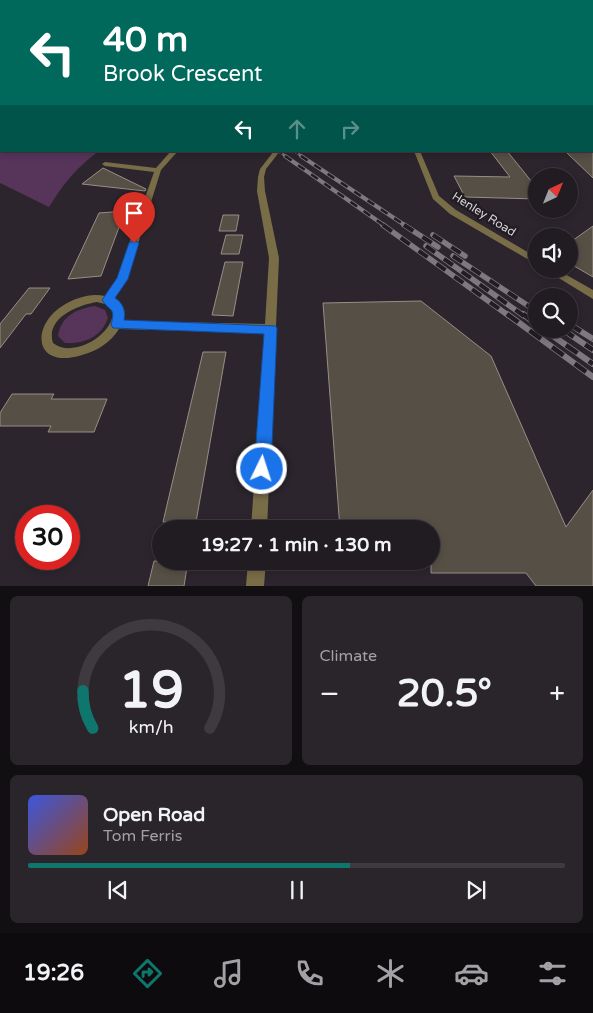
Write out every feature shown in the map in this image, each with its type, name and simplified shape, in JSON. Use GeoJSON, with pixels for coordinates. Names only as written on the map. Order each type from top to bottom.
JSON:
{"type":"FeatureCollection","features":[{"type":"Feature","properties":{"kind":"street"},"geometry":{"type":"LineString","coordinates":[[108,300],[122,279],[158,170],[174,152]]}},
{"type":"Feature","properties":{"kind":"street"},"geometry":{"type":"LineString","coordinates":[[260,520],[274,258],[261,191],[261,177],[263,169],[277,152]]}},
{"type":"Feature","properties":{"kind":"street","name":"Henley Road"},"geometry":{"type":"LineString","coordinates":[[417,152],[436,196],[447,208],[528,256]]}},
{"type":"Feature","properties":{"kind":"street"},"geometry":{"type":"LineString","coordinates":[[105,164],[158,170]]}},
{"type":"Feature","properties":{"kind":"street"},"geometry":{"type":"LineString","coordinates":[[564,278],[593,295]]}},
{"type":"Feature","properties":{"kind":"street"},"geometry":{"type":"LineString","coordinates":[[97,298],[108,300],[116,305],[120,314],[117,325],[103,340],[82,351],[67,353],[54,351],[47,344],[45,334],[49,324],[70,305],[97,298]]}},
{"type":"Feature","properties":{"kind":"street"},"geometry":{"type":"LineString","coordinates":[[117,325],[271,329]]}},
{"type":"Feature","properties":{"kind":"street"},"geometry":{"type":"LineString","coordinates":[[255,586],[256,570]]}},
{"type":"Feature","properties":{"kind":"shaded area"},"geometry":{"type":"Polygon","coordinates":[[[0,152],[98,152],[71,176],[49,207],[0,183],[0,152]]]}},
{"type":"Feature","properties":{"kind":"shaded area"},"geometry":{"type":"Polygon","coordinates":[[[95,306],[105,310],[108,318],[97,335],[86,341],[72,343],[65,343],[58,336],[62,323],[70,315],[82,309],[95,306]]]}},
{"type":"Feature","properties":{"kind":"building"},"geometry":{"type":"Polygon","coordinates":[[[491,152],[508,152],[528,177],[528,199],[465,197],[454,176],[510,177],[491,152]]]}},
{"type":"Feature","properties":{"kind":"building"},"geometry":{"type":"Polygon","coordinates":[[[566,152],[593,152],[593,178],[566,152]]]}},
{"type":"Feature","properties":{"kind":"building"},"geometry":{"type":"Polygon","coordinates":[[[103,168],[146,189],[145,191],[82,184],[103,168]]]}},
{"type":"Feature","properties":{"kind":"building"},"geometry":{"type":"Polygon","coordinates":[[[125,211],[101,276],[68,279],[99,213],[125,211]]]}},
{"type":"Feature","properties":{"kind":"building"},"geometry":{"type":"Polygon","coordinates":[[[223,215],[239,215],[236,231],[219,231],[223,215]]]}},
{"type":"Feature","properties":{"kind":"building"},"geometry":{"type":"Polygon","coordinates":[[[593,226],[593,277],[578,268],[578,237],[593,226]]]}},
{"type":"Feature","properties":{"kind":"building"},"geometry":{"type":"Polygon","coordinates":[[[226,235],[243,235],[239,254],[221,254],[226,235]]]}},
{"type":"Feature","properties":{"kind":"building"},"geometry":{"type":"Polygon","coordinates":[[[225,262],[243,262],[233,316],[212,315],[225,262]]]}},
{"type":"Feature","properties":{"kind":"building"},"geometry":{"type":"Polygon","coordinates":[[[29,288],[50,288],[31,314],[26,314],[0,348],[0,324],[29,288]]]}},
{"type":"Feature","properties":{"kind":"building"},"geometry":{"type":"Polygon","coordinates":[[[421,301],[491,356],[566,527],[593,490],[593,586],[536,586],[526,573],[431,573],[431,570],[440,570],[440,520],[339,520],[323,303],[421,301]]]}},
{"type":"Feature","properties":{"kind":"building"},"geometry":{"type":"Polygon","coordinates":[[[203,352],[226,352],[196,520],[163,520],[203,352]]]}},
{"type":"Feature","properties":{"kind":"building"},"geometry":{"type":"Polygon","coordinates":[[[12,394],[54,394],[51,399],[107,399],[94,432],[48,432],[51,426],[0,426],[0,413],[12,394]]]}},
{"type":"Feature","properties":{"kind":"building"},"geometry":{"type":"Polygon","coordinates":[[[152,569],[187,570],[184,586],[148,586],[152,569]]]}},
{"type":"Feature","properties":{"kind":"railway"},"geometry":{"type":"LineString","coordinates":[[280,152],[287,157]]}},
{"type":"Feature","properties":{"kind":"railway"},"geometry":{"type":"LineString","coordinates":[[296,152],[303,157]]}},
{"type":"Feature","properties":{"kind":"railway"},"geometry":{"type":"LineString","coordinates":[[285,156],[385,226]]}},
{"type":"Feature","properties":{"kind":"railway"},"geometry":{"type":"LineString","coordinates":[[301,156],[406,226]]}},
{"type":"Feature","properties":{"kind":"railway"},"geometry":{"type":"LineString","coordinates":[[383,225],[509,316]]}},
{"type":"Feature","properties":{"kind":"railway"},"geometry":{"type":"LineString","coordinates":[[404,225],[438,247]]}},
{"type":"Feature","properties":{"kind":"railway"},"geometry":{"type":"LineString","coordinates":[[433,235],[465,256]]}},
{"type":"Feature","properties":{"kind":"railway"},"geometry":{"type":"LineString","coordinates":[[426,246],[524,316]]}},
{"type":"Feature","properties":{"kind":"railway"},"geometry":{"type":"LineString","coordinates":[[453,256],[528,306]]}},
{"type":"Feature","properties":{"kind":"railway"},"geometry":{"type":"LineString","coordinates":[[507,314],[593,377]]}},
{"type":"Feature","properties":{"kind":"railway"},"geometry":{"type":"LineString","coordinates":[[523,314],[528,318]]}},
{"type":"Feature","properties":{"kind":"railway"},"geometry":{"type":"LineString","coordinates":[[578,330],[593,339]]}},
{"type":"Feature","properties":{"kind":"railway"},"geometry":{"type":"LineString","coordinates":[[556,338],[593,364]]}},
{"type":"Feature","properties":{"kind":"railway"},"geometry":{"type":"LineString","coordinates":[[575,338],[593,350]]}},
{"type":"Feature","properties":{"kind":"route"},"geometry":{"type":"LineString","coordinates":[[134,243],[122,279],[108,300],[116,305],[120,314],[117,325],[271,329],[262,469]]}}]}
